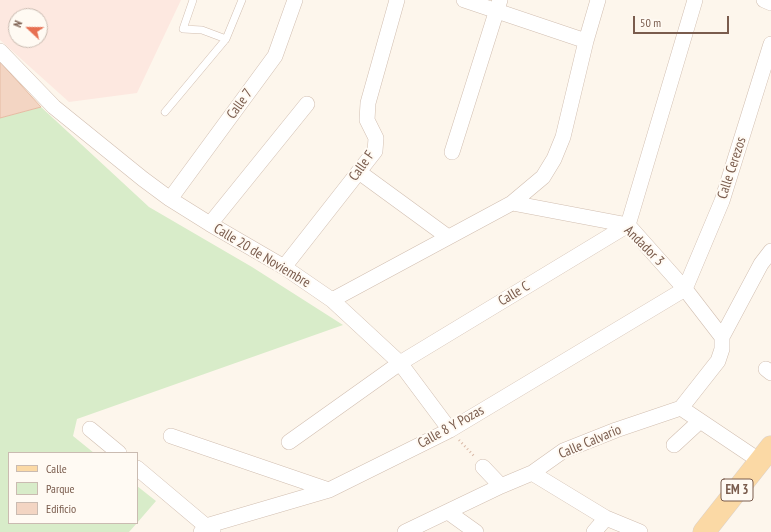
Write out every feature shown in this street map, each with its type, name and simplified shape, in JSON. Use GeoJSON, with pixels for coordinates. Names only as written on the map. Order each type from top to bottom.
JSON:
{"type":"FeatureCollection","features":[{"type":"Feature","properties":{"kind":"main road","name":"EM 3"},"geometry":{"type":"LineString","coordinates":[[704,532],[766,454]]}},
{"type":"Feature","properties":{"kind":"street","name":"Calle 7"},"geometry":{"type":"LineString","coordinates":[[170,199],[275,56],[294,0]]}},
{"type":"Feature","properties":{"kind":"street","name":"Calle F"},"geometry":{"type":"LineString","coordinates":[[284,267],[375,152],[376,138],[367,120],[368,103],[397,0]]}},
{"type":"Feature","properties":{"kind":"street"},"geometry":{"type":"LineString","coordinates":[[464,0],[498,6],[586,41]]}},
{"type":"Feature","properties":{"kind":"street"},"geometry":{"type":"LineString","coordinates":[[332,300],[512,202],[543,177],[554,159],[563,137],[586,41],[598,0]]}},
{"type":"Feature","properties":{"kind":"street"},"geometry":{"type":"LineString","coordinates":[[628,225],[695,0]]}},
{"type":"Feature","properties":{"kind":"street"},"geometry":{"type":"LineString","coordinates":[[764,0],[771,2]]}},
{"type":"Feature","properties":{"kind":"street"},"geometry":{"type":"LineString","coordinates":[[452,152],[498,6]]}},
{"type":"Feature","properties":{"kind":"street","name":"Calle Cerezos"},"geometry":{"type":"LineString","coordinates":[[685,289],[722,201],[771,44]]}},
{"type":"Feature","properties":{"kind":"street","name":"Calle 20 de Noviembre"},"geometry":{"type":"LineString","coordinates":[[0,51],[54,108],[143,179],[170,199],[284,267],[332,300],[400,364],[450,430]]}},
{"type":"Feature","properties":{"kind":"street"},"geometry":{"type":"LineString","coordinates":[[210,224],[307,104]]}},
{"type":"Feature","properties":{"kind":"street"},"geometry":{"type":"LineString","coordinates":[[359,172],[448,237]]}},
{"type":"Feature","properties":{"kind":"street","name":"Andador 3"},"geometry":{"type":"LineString","coordinates":[[512,202],[628,225],[685,289],[722,337]]}},
{"type":"Feature","properties":{"kind":"street","name":"Calle C"},"geometry":{"type":"LineString","coordinates":[[289,442],[400,364],[628,225]]}},
{"type":"Feature","properties":{"kind":"street"},"geometry":{"type":"LineString","coordinates":[[766,454],[700,421],[681,408],[718,361],[722,348],[722,337],[761,264],[771,251]]}},
{"type":"Feature","properties":{"kind":"street","name":"Calle 8 Y Pozas"},"geometry":{"type":"LineString","coordinates":[[207,530],[329,490],[450,430],[685,289]]}},
{"type":"Feature","properties":{"kind":"street","name":"Calle Calvario"},"geometry":{"type":"LineString","coordinates":[[405,532],[501,486],[532,473],[564,451],[616,430],[681,408]]}},
{"type":"Feature","properties":{"kind":"street"},"geometry":{"type":"LineString","coordinates":[[674,445],[700,421]]}},
{"type":"Feature","properties":{"kind":"street"},"geometry":{"type":"LineString","coordinates":[[90,429],[118,452]]}},
{"type":"Feature","properties":{"kind":"street"},"geometry":{"type":"LineString","coordinates":[[171,436],[329,490]]}},
{"type":"Feature","properties":{"kind":"street"},"geometry":{"type":"LineString","coordinates":[[483,467],[501,486]]}},
{"type":"Feature","properties":{"kind":"street"},"geometry":{"type":"LineString","coordinates":[[138,469],[207,530]]}},
{"type":"Feature","properties":{"kind":"street"},"geometry":{"type":"LineString","coordinates":[[532,473],[606,518],[640,532]]}},
{"type":"Feature","properties":{"kind":"street"},"geometry":{"type":"LineString","coordinates":[[448,512],[476,532]]}},
{"type":"Feature","properties":{"kind":"street"},"geometry":{"type":"LineString","coordinates":[[594,532],[606,518]]}},
{"type":"Feature","properties":{"kind":"lane"},"geometry":{"type":"LineString","coordinates":[[193,0],[183,29],[202,30],[226,39]]}},
{"type":"Feature","properties":{"kind":"lane"},"geometry":{"type":"LineString","coordinates":[[165,112],[226,39],[242,0]]}},
{"type":"Feature","properties":{"kind":"path"},"geometry":{"type":"LineString","coordinates":[[450,430],[483,467]]}},
{"type":"Feature","properties":{"kind":"shaded area"},"geometry":{"type":"Polygon","coordinates":[[[0,0],[181,0],[137,93],[69,102],[9,48],[48,48],[48,8],[8,8],[8,47],[0,40],[0,0]]]}},
{"type":"Feature","properties":{"kind":"green space"},"geometry":{"type":"Polygon","coordinates":[[[41,107],[149,207],[252,267],[343,325],[77,419],[73,436],[93,452],[8,452],[8,524],[136,524],[129,532],[0,532],[0,118],[41,107]]]}},
{"type":"Feature","properties":{"kind":"green space"},"geometry":{"type":"Polygon","coordinates":[[[138,487],[156,501],[138,522],[138,487]]]}},
{"type":"Feature","properties":{"kind":"building"},"geometry":{"type":"Polygon","coordinates":[[[0,62],[41,107],[0,118],[0,62]]]}}]}
